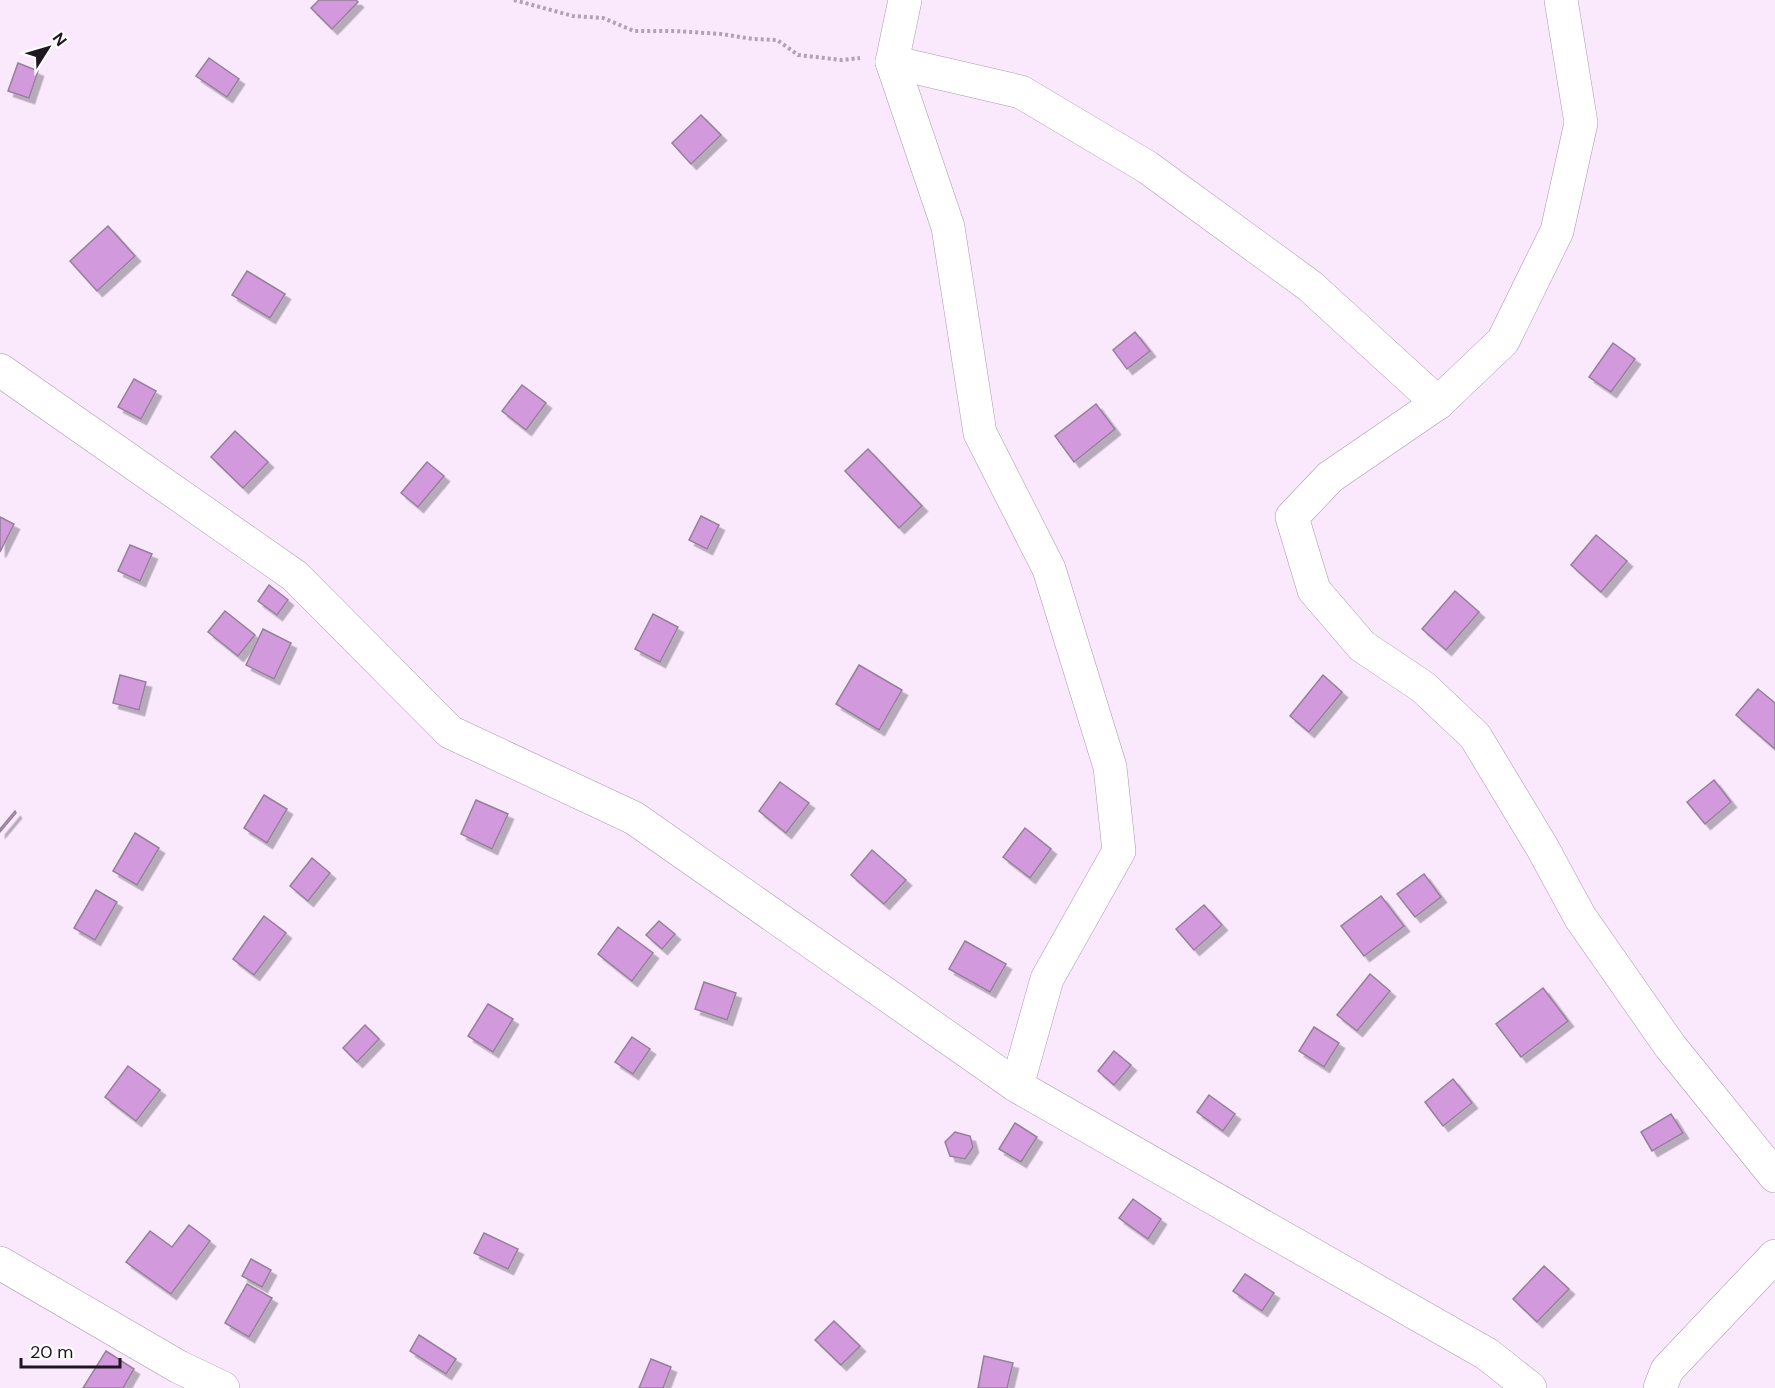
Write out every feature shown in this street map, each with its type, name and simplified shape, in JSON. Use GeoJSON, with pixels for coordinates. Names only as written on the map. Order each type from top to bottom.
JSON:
{"type":"FeatureCollection","features":[{"type":"Feature","properties":{"kind":"street"},"geometry":{"type":"LineString","coordinates":[[905,0],[892,62],[948,227],[980,433],[1050,569],[1110,767],[1119,851],[1047,979],[1017,1086]]}},
{"type":"Feature","properties":{"kind":"street"},"geometry":{"type":"LineString","coordinates":[[1561,0],[1581,123],[1557,231],[1503,341],[1438,404],[1330,477],[1292,517],[1314,590],[1362,646],[1423,687],[1475,736],[1542,846],[1580,917],[1670,1046],[1775,1176]]}},
{"type":"Feature","properties":{"kind":"street"},"geometry":{"type":"LineString","coordinates":[[892,62],[1021,92],[1147,167],[1310,286],[1438,404]]}},
{"type":"Feature","properties":{"kind":"street"},"geometry":{"type":"LineString","coordinates":[[0,370],[295,576],[450,732],[634,818],[1017,1086],[1486,1354],[1530,1388]]}},
{"type":"Feature","properties":{"kind":"street"},"geometry":{"type":"LineString","coordinates":[[1659,1388],[1667,1370],[1775,1256]]}},
{"type":"Feature","properties":{"kind":"street"},"geometry":{"type":"LineString","coordinates":[[0,1263],[179,1367],[224,1388]]}},
{"type":"Feature","properties":{"kind":"path"},"geometry":{"type":"LineString","coordinates":[[514,0],[573,16],[603,18],[634,30],[721,34],[777,40],[798,55],[842,60],[873,57],[892,62]]}},
{"type":"Feature","properties":{"kind":"building"},"geometry":{"type":"Polygon","coordinates":[[[319,0],[356,0],[358,2],[332,29],[311,8],[319,0]]]}},
{"type":"Feature","properties":{"kind":"building"},"geometry":{"type":"Polygon","coordinates":[[[209,58],[239,79],[227,97],[196,76],[209,58]]]}},
{"type":"Feature","properties":{"kind":"building"},"geometry":{"type":"Polygon","coordinates":[[[18,63],[38,71],[29,98],[8,91],[18,63]]]}},
{"type":"Feature","properties":{"kind":"building"},"geometry":{"type":"Polygon","coordinates":[[[701,115],[721,135],[691,164],[672,143],[701,115]]]}},
{"type":"Feature","properties":{"kind":"building"},"geometry":{"type":"Polygon","coordinates":[[[108,226],[135,256],[97,291],[70,261],[108,226]]]}},
{"type":"Feature","properties":{"kind":"building"},"geometry":{"type":"Polygon","coordinates":[[[247,271],[285,294],[270,318],[232,295],[247,271]]]}},
{"type":"Feature","properties":{"kind":"building"},"geometry":{"type":"Polygon","coordinates":[[[1135,332],[1150,351],[1127,369],[1113,350],[1135,332]]]}},
{"type":"Feature","properties":{"kind":"building"},"geometry":{"type":"Polygon","coordinates":[[[1613,343],[1635,359],[1611,392],[1589,377],[1613,343]]]}},
{"type":"Feature","properties":{"kind":"building"},"geometry":{"type":"Polygon","coordinates":[[[134,379],[156,391],[141,419],[118,407],[134,379]]]}},
{"type":"Feature","properties":{"kind":"building"},"geometry":{"type":"Polygon","coordinates":[[[522,385],[546,403],[526,430],[502,411],[522,385]]]}},
{"type":"Feature","properties":{"kind":"building"},"geometry":{"type":"Polygon","coordinates":[[[1096,404],[1115,429],[1074,462],[1055,436],[1096,404]]]}},
{"type":"Feature","properties":{"kind":"building"},"geometry":{"type":"Polygon","coordinates":[[[235,431],[268,462],[243,488],[211,457],[235,431]]]}},
{"type":"Feature","properties":{"kind":"building"},"geometry":{"type":"Polygon","coordinates":[[[868,449],[922,506],[899,528],[845,471],[868,449]]]}},
{"type":"Feature","properties":{"kind":"building"},"geometry":{"type":"Polygon","coordinates":[[[427,462],[444,476],[418,507],[401,493],[427,462]]]}},
{"type":"Feature","properties":{"kind":"building"},"geometry":{"type":"Polygon","coordinates":[[[701,516],[719,525],[707,549],[689,540],[701,516]]]}},
{"type":"Feature","properties":{"kind":"building"},"geometry":{"type":"Polygon","coordinates":[[[0,517],[14,524],[0,552],[0,517]]]}},
{"type":"Feature","properties":{"kind":"building"},"geometry":{"type":"Polygon","coordinates":[[[1596,535],[1627,561],[1601,592],[1571,565],[1596,535]]]}},
{"type":"Feature","properties":{"kind":"building"},"geometry":{"type":"Polygon","coordinates":[[[130,545],[152,554],[140,581],[118,571],[130,545]]]}},
{"type":"Feature","properties":{"kind":"building"},"geometry":{"type":"Polygon","coordinates":[[[269,585],[288,600],[277,615],[258,601],[269,585]]]}},
{"type":"Feature","properties":{"kind":"building"},"geometry":{"type":"Polygon","coordinates":[[[1455,591],[1479,612],[1446,650],[1422,629],[1455,591]]]}},
{"type":"Feature","properties":{"kind":"building"},"geometry":{"type":"Polygon","coordinates":[[[225,611],[255,635],[238,656],[208,632],[225,611]]]}},
{"type":"Feature","properties":{"kind":"building"},"geometry":{"type":"Polygon","coordinates":[[[653,614],[678,627],[660,662],[635,649],[653,614]]]}},
{"type":"Feature","properties":{"kind":"building"},"geometry":{"type":"Polygon","coordinates":[[[263,629],[291,643],[274,679],[246,665],[263,629]]]}},
{"type":"Feature","properties":{"kind":"building"},"geometry":{"type":"Polygon","coordinates":[[[859,665],[902,690],[879,730],[836,704],[859,665]]]}},
{"type":"Feature","properties":{"kind":"building"},"geometry":{"type":"Polygon","coordinates":[[[120,675],[146,682],[139,710],[113,703],[120,675]]]}},
{"type":"Feature","properties":{"kind":"building"},"geometry":{"type":"Polygon","coordinates":[[[1323,675],[1342,692],[1309,732],[1290,716],[1323,675]]]}},
{"type":"Feature","properties":{"kind":"building"},"geometry":{"type":"Polygon","coordinates":[[[1758,689],[1775,703],[1775,749],[1736,715],[1758,689]]]}},
{"type":"Feature","properties":{"kind":"building"},"geometry":{"type":"Polygon","coordinates":[[[1714,780],[1731,802],[1705,824],[1687,802],[1714,780]]]}},
{"type":"Feature","properties":{"kind":"building"},"geometry":{"type":"Polygon","coordinates":[[[780,782],[809,803],[786,833],[759,811],[780,782]]]}},
{"type":"Feature","properties":{"kind":"building"},"geometry":{"type":"Polygon","coordinates":[[[264,795],[287,809],[267,843],[244,828],[264,795]]]}},
{"type":"Feature","properties":{"kind":"building"},"geometry":{"type":"Polygon","coordinates":[[[476,800],[508,814],[492,849],[461,834],[476,800]]]}},
{"type":"Feature","properties":{"kind":"building"},"geometry":{"type":"Polygon","coordinates":[[[15,811],[16,813],[0,832],[0,829],[15,811]]]}},
{"type":"Feature","properties":{"kind":"building"},"geometry":{"type":"Polygon","coordinates":[[[1025,828],[1051,849],[1030,878],[1003,857],[1025,828]]]}},
{"type":"Feature","properties":{"kind":"building"},"geometry":{"type":"Polygon","coordinates":[[[135,833],[159,848],[137,885],[113,871],[135,833]]]}},
{"type":"Feature","properties":{"kind":"building"},"geometry":{"type":"Polygon","coordinates":[[[872,850],[906,880],[884,904],[851,875],[872,850]]]}},
{"type":"Feature","properties":{"kind":"building"},"geometry":{"type":"Polygon","coordinates":[[[312,858],[330,873],[308,901],[290,886],[312,858]]]}},
{"type":"Feature","properties":{"kind":"building"},"geometry":{"type":"Polygon","coordinates":[[[1424,874],[1441,897],[1415,917],[1397,894],[1424,874]]]}},
{"type":"Feature","properties":{"kind":"building"},"geometry":{"type":"Polygon","coordinates":[[[96,890],[117,902],[95,940],[74,928],[96,890]]]}},
{"type":"Feature","properties":{"kind":"building"},"geometry":{"type":"Polygon","coordinates":[[[1381,896],[1404,926],[1364,956],[1341,926],[1381,896]]]}},
{"type":"Feature","properties":{"kind":"building"},"geometry":{"type":"Polygon","coordinates":[[[1204,905],[1222,925],[1194,950],[1176,929],[1204,905]]]}},
{"type":"Feature","properties":{"kind":"building"},"geometry":{"type":"Polygon","coordinates":[[[264,916],[286,933],[254,975],[233,959],[264,916]]]}},
{"type":"Feature","properties":{"kind":"building"},"geometry":{"type":"Polygon","coordinates":[[[659,921],[675,934],[662,949],[646,935],[659,921]]]}},
{"type":"Feature","properties":{"kind":"building"},"geometry":{"type":"Polygon","coordinates":[[[618,927],[653,953],[632,981],[598,954],[618,927]]]}},
{"type":"Feature","properties":{"kind":"building"},"geometry":{"type":"Polygon","coordinates":[[[965,941],[1006,964],[990,992],[949,969],[965,941]]]}},
{"type":"Feature","properties":{"kind":"building"},"geometry":{"type":"Polygon","coordinates":[[[1370,974],[1390,991],[1357,1031],[1337,1015],[1370,974]]]}},
{"type":"Feature","properties":{"kind":"building"},"geometry":{"type":"Polygon","coordinates":[[[704,982],[736,993],[727,1020],[695,1009],[704,982]]]}},
{"type":"Feature","properties":{"kind":"building"},"geometry":{"type":"Polygon","coordinates":[[[1543,988],[1568,1021],[1521,1057],[1496,1024],[1543,988]]]}},
{"type":"Feature","properties":{"kind":"building"},"geometry":{"type":"Polygon","coordinates":[[[488,1004],[513,1019],[493,1052],[468,1036],[488,1004]]]}},
{"type":"Feature","properties":{"kind":"building"},"geometry":{"type":"Polygon","coordinates":[[[365,1025],[379,1039],[357,1062],[343,1048],[365,1025]]]}},
{"type":"Feature","properties":{"kind":"building"},"geometry":{"type":"Polygon","coordinates":[[[1314,1027],[1339,1043],[1324,1067],[1299,1051],[1314,1027]]]}},
{"type":"Feature","properties":{"kind":"building"},"geometry":{"type":"Polygon","coordinates":[[[632,1037],[650,1049],[633,1074],[615,1062],[632,1037]]]}},
{"type":"Feature","properties":{"kind":"building"},"geometry":{"type":"Polygon","coordinates":[[[1114,1051],[1131,1065],[1114,1085],[1098,1071],[1114,1051]]]}},
{"type":"Feature","properties":{"kind":"building"},"geometry":{"type":"Polygon","coordinates":[[[128,1066],[160,1090],[136,1121],[105,1097],[128,1066]]]}},
{"type":"Feature","properties":{"kind":"building"},"geometry":{"type":"Polygon","coordinates":[[[1453,1079],[1472,1103],[1443,1126],[1425,1102],[1453,1079]]]}},
{"type":"Feature","properties":{"kind":"building"},"geometry":{"type":"Polygon","coordinates":[[[1209,1095],[1235,1114],[1223,1131],[1197,1112],[1209,1095]]]}},
{"type":"Feature","properties":{"kind":"building"},"geometry":{"type":"Polygon","coordinates":[[[1671,1114],[1683,1133],[1652,1151],[1641,1132],[1671,1114]]]}},
{"type":"Feature","properties":{"kind":"building"},"geometry":{"type":"Polygon","coordinates":[[[1015,1123],[1037,1137],[1021,1162],[999,1149],[1015,1123]]]}},
{"type":"Feature","properties":{"kind":"building"},"geometry":{"type":"Polygon","coordinates":[[[955,1132],[970,1136],[973,1147],[965,1159],[950,1156],[945,1142],[955,1132]]]}},
{"type":"Feature","properties":{"kind":"building"},"geometry":{"type":"Polygon","coordinates":[[[1133,1199],[1161,1219],[1148,1239],[1119,1218],[1133,1199]]]}},
{"type":"Feature","properties":{"kind":"building"},"geometry":{"type":"Polygon","coordinates":[[[189,1225],[210,1241],[171,1294],[126,1262],[150,1231],[172,1247],[189,1225]]]}},
{"type":"Feature","properties":{"kind":"building"},"geometry":{"type":"Polygon","coordinates":[[[484,1233],[518,1249],[508,1269],[474,1253],[484,1233]]]}},
{"type":"Feature","properties":{"kind":"building"},"geometry":{"type":"Polygon","coordinates":[[[251,1259],[271,1270],[262,1287],[242,1276],[251,1259]]]}},
{"type":"Feature","properties":{"kind":"building"},"geometry":{"type":"Polygon","coordinates":[[[1544,1266],[1569,1289],[1537,1322],[1513,1299],[1544,1266]]]}},
{"type":"Feature","properties":{"kind":"building"},"geometry":{"type":"Polygon","coordinates":[[[1245,1274],[1274,1293],[1262,1311],[1233,1291],[1245,1274]]]}},
{"type":"Feature","properties":{"kind":"building"},"geometry":{"type":"Polygon","coordinates":[[[247,1284],[272,1298],[249,1337],[225,1323],[247,1284]]]}},
{"type":"Feature","properties":{"kind":"building"},"geometry":{"type":"Polygon","coordinates":[[[834,1321],[860,1346],[841,1365],[815,1340],[834,1321]]]}},
{"type":"Feature","properties":{"kind":"building"},"geometry":{"type":"Polygon","coordinates":[[[419,1335],[456,1359],[446,1374],[410,1351],[419,1335]]]}},
{"type":"Feature","properties":{"kind":"building"},"geometry":{"type":"Polygon","coordinates":[[[106,1351],[134,1369],[123,1388],[83,1388],[106,1351]]]}},
{"type":"Feature","properties":{"kind":"building"},"geometry":{"type":"Polygon","coordinates":[[[984,1356],[1013,1363],[1007,1388],[978,1388],[984,1356]]]}},
{"type":"Feature","properties":{"kind":"building"},"geometry":{"type":"Polygon","coordinates":[[[651,1359],[671,1367],[663,1388],[639,1388],[651,1359]]]}}]}
